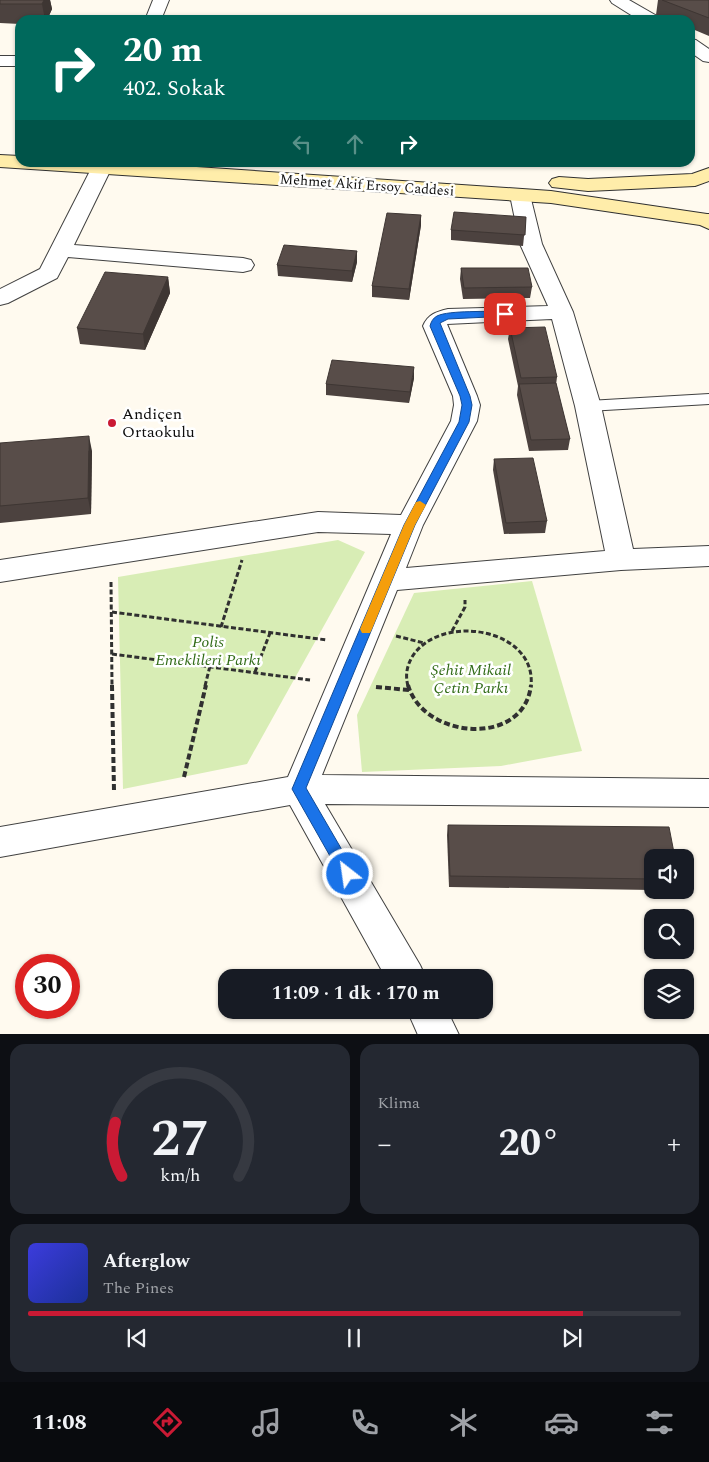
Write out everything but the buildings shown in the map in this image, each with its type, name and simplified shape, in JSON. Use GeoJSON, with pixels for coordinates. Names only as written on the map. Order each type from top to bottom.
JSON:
{"type":"FeatureCollection","features":[{"type":"Feature","properties":{"kind":"main road"},"geometry":{"type":"LineString","coordinates":[[0,150],[15,151]]}},
{"type":"Feature","properties":{"kind":"main road"},"geometry":{"type":"LineString","coordinates":[[0,161],[15,162]]}},
{"type":"Feature","properties":{"kind":"main road","name":"Mehmet Akif Ersoy Caddesi"},"geometry":{"type":"LineString","coordinates":[[102,167],[520,195],[708,221]]}},
{"type":"Feature","properties":{"kind":"main road","name":"Mehmet Akif Ersoy Caddesi"},"geometry":{"type":"LineString","coordinates":[[292,167],[588,185],[704,177]]}},
{"type":"Feature","properties":{"kind":"main road"},"geometry":{"type":"LineString","coordinates":[[704,177],[687,185],[682,192],[682,199],[686,207],[708,221]]}},
{"type":"Feature","properties":{"kind":"street"},"geometry":{"type":"LineString","coordinates":[[155,15],[161,0]]}},
{"type":"Feature","properties":{"kind":"street"},"geometry":{"type":"LineString","coordinates":[[618,0],[643,15]]}},
{"type":"Feature","properties":{"kind":"street"},"geometry":{"type":"LineString","coordinates":[[695,47],[709,57]]}},
{"type":"Feature","properties":{"kind":"street"},"geometry":{"type":"LineString","coordinates":[[0,61],[15,61]]}},
{"type":"Feature","properties":{"kind":"street"},"geometry":{"type":"LineString","coordinates":[[0,298],[49,273],[102,167]]}},
{"type":"Feature","properties":{"kind":"street"},"geometry":{"type":"LineString","coordinates":[[520,195],[531,244],[562,312],[588,406],[621,560]]}},
{"type":"Feature","properties":{"kind":"street"},"geometry":{"type":"LineString","coordinates":[[61,250],[243,265]]}},
{"type":"Feature","properties":{"kind":"street"},"geometry":{"type":"LineString","coordinates":[[299,789],[410,525],[464,422],[467,412],[465,396],[435,326],[436,322],[440,318],[448,316],[562,312]]}},
{"type":"Feature","properties":{"kind":"street"},"geometry":{"type":"LineString","coordinates":[[0,571],[318,522],[410,525]]}},
{"type":"Feature","properties":{"kind":"street"},"geometry":{"type":"LineString","coordinates":[[387,580],[621,560],[709,556]]}},
{"type":"Feature","properties":{"kind":"street"},"geometry":{"type":"LineString","coordinates":[[299,789],[402,969]]}},
{"type":"Feature","properties":{"kind":"street"},"geometry":{"type":"LineString","coordinates":[[0,842],[299,789],[709,793]]}},
{"type":"Feature","properties":{"kind":"street"},"geometry":{"type":"LineString","coordinates":[[431,1019],[440,1034]]}},
{"type":"Feature","properties":{"kind":"lane"},"geometry":{"type":"LineString","coordinates":[[588,406],[709,399]]}},
{"type":"Feature","properties":{"kind":"path"},"geometry":{"type":"LineString","coordinates":[[221,627],[251,532]]}},
{"type":"Feature","properties":{"kind":"path"},"geometry":{"type":"LineString","coordinates":[[111,554],[114,822]]}},
{"type":"Feature","properties":{"kind":"path"},"geometry":{"type":"LineString","coordinates":[[112,612],[360,644]]}},
{"type":"Feature","properties":{"kind":"path"},"geometry":{"type":"LineString","coordinates":[[471,630],[490,634],[507,642],[520,654],[529,668],[532,684],[528,700],[518,713],[502,724],[481,730],[459,729],[438,722],[421,711],[410,695],[406,678],[409,661],[419,647],[434,637],[452,631],[471,630]]}},
{"type":"Feature","properties":{"kind":"path"},"geometry":{"type":"LineString","coordinates":[[255,672],[270,633]]}},
{"type":"Feature","properties":{"kind":"path"},"geometry":{"type":"LineString","coordinates":[[112,654],[343,684]]}},
{"type":"Feature","properties":{"kind":"path"},"geometry":{"type":"LineString","coordinates":[[176,812],[210,666]]}},
{"type":"Feature","properties":{"kind":"green space","name":"Polis Emeklileri Parkı"},"geometry":{"type":"Polygon","coordinates":[[[338,540],[365,552],[247,764],[123,789],[118,577],[338,540]]]}},
{"type":"Feature","properties":{"kind":"green space","name":"Şehit Mikail Çetin Parkı"},"geometry":{"type":"Polygon","coordinates":[[[532,581],[582,751],[501,766],[362,772],[357,715],[414,593],[532,581]]]}},
{"type":"Feature","properties":{"kind":"slow traffic"},"geometry":{"type":"LineString","coordinates":[[366,629],[420,505]]}},
{"type":"Feature","properties":{"kind":"place","name":"Andiçen Ortaokulu"},"geometry":{"type":"Point","coordinates":[112,423]}},
{"type":"Feature","properties":{"kind":"route"},"geometry":{"type":"LineString","coordinates":[[348,874],[299,789],[410,525],[464,422],[467,412],[465,396],[435,326],[436,322],[440,318],[448,316],[505,314]]}}]}
